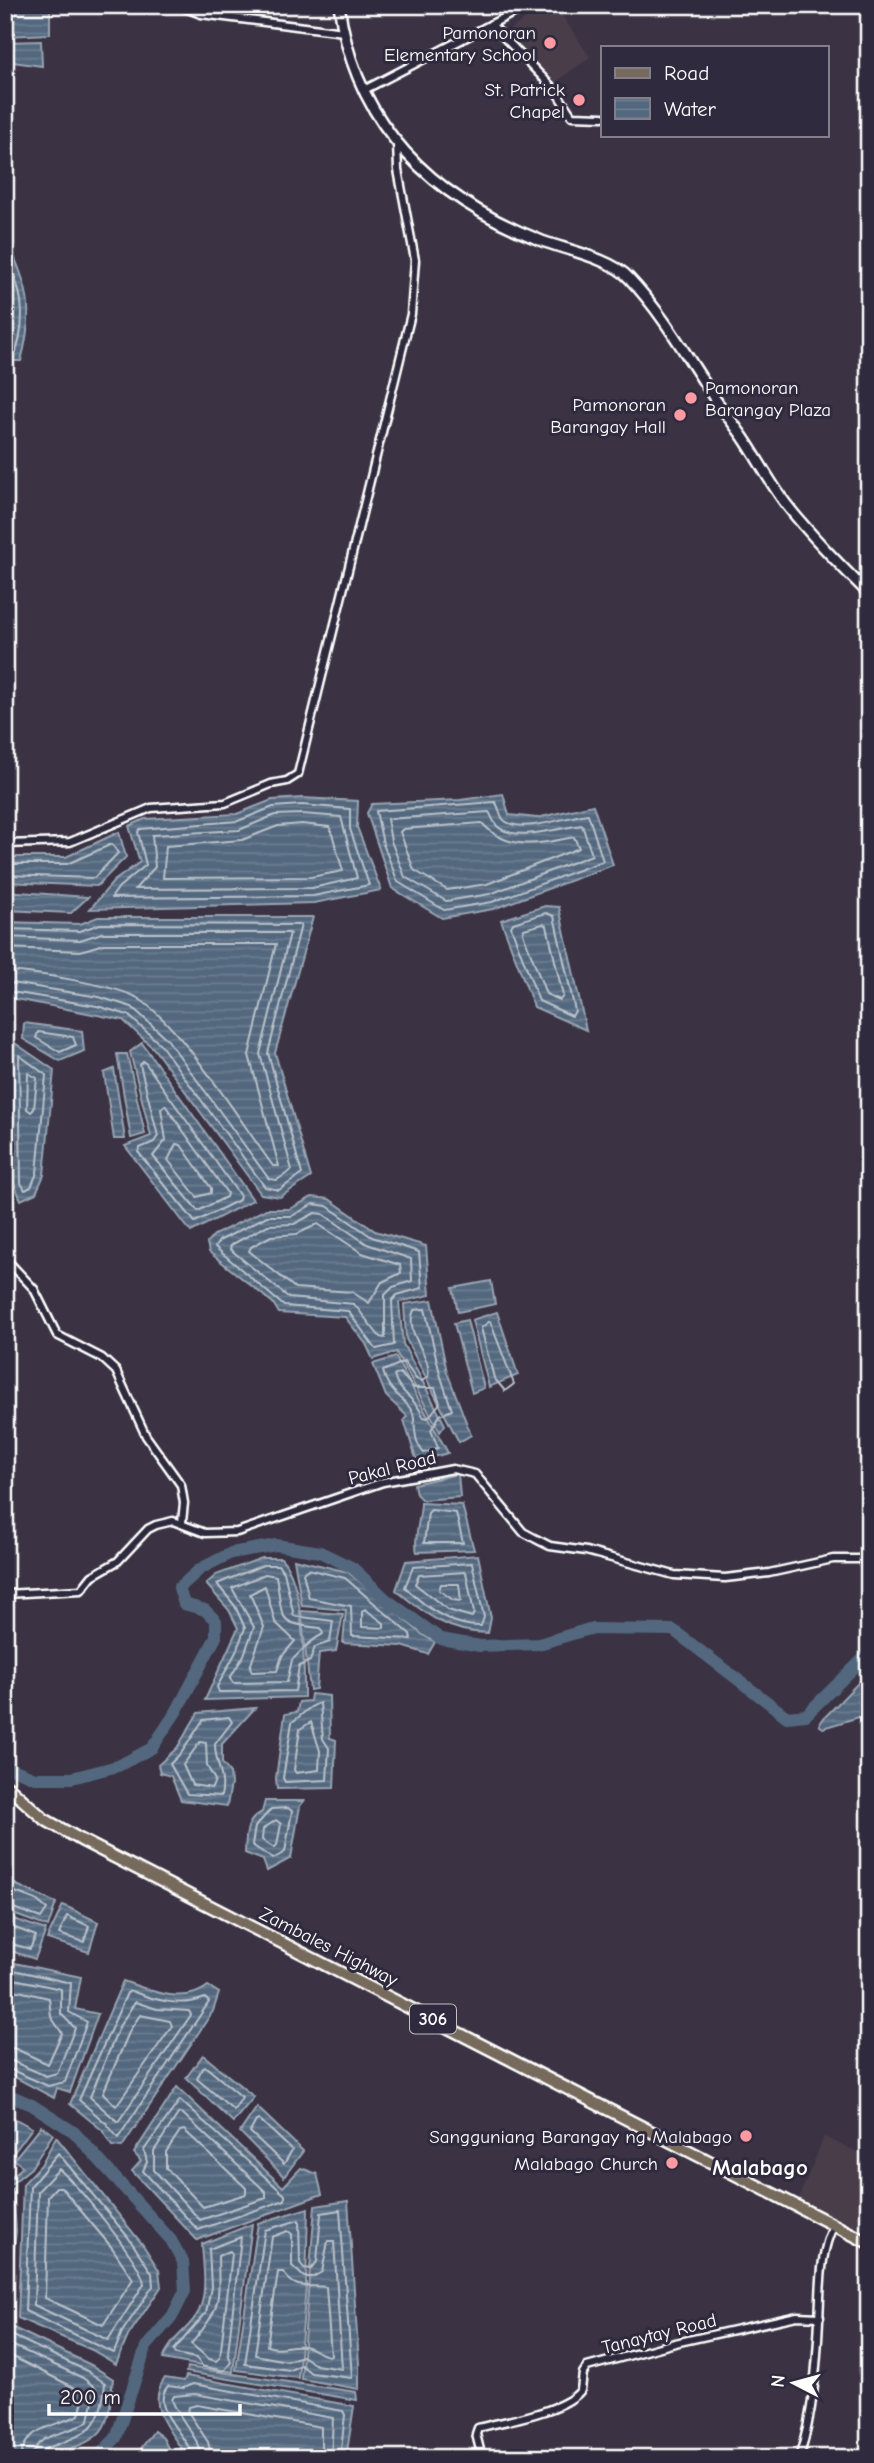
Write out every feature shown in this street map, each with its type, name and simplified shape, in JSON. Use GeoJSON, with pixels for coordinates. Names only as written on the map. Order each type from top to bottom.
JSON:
{"type":"FeatureCollection","features":[{"type":"Feature","properties":{"kind":"main road","name":"Zambales Highway"},"geometry":{"type":"LineString","coordinates":[[5,1784],[44,1819],[81,1840],[869,2243]]}},
{"type":"Feature","properties":{"kind":"street"},"geometry":{"type":"LineString","coordinates":[[177,5],[201,15],[344,32]]}},
{"type":"Feature","properties":{"kind":"street"},"geometry":{"type":"LineString","coordinates":[[339,5],[344,32],[363,90],[378,117],[397,141],[440,187],[474,210],[514,230],[605,262],[627,275],[677,337],[786,504],[869,594]]}},
{"type":"Feature","properties":{"kind":"street"},"geometry":{"type":"LineString","coordinates":[[363,90],[491,24],[535,5]]}},
{"type":"Feature","properties":{"kind":"street"},"geometry":{"type":"LineString","coordinates":[[491,24],[555,90],[572,116],[601,117]]}},
{"type":"Feature","properties":{"kind":"street"},"geometry":{"type":"LineString","coordinates":[[5,844],[70,842],[151,808],[225,803],[271,783],[287,781],[298,774],[413,299],[415,260],[398,170],[397,141]]}},
{"type":"Feature","properties":{"kind":"street"},"geometry":{"type":"LineString","coordinates":[[5,1258],[34,1289],[57,1335],[102,1358],[116,1371],[146,1436],[181,1486],[184,1503],[182,1522]]}},
{"type":"Feature","properties":{"kind":"street","name":"Pakal Road"},"geometry":{"type":"LineString","coordinates":[[5,1594],[81,1590],[92,1576],[118,1561],[151,1526],[182,1522],[205,1533],[237,1532],[383,1482],[461,1469],[475,1474],[523,1532],[550,1546],[586,1551],[674,1575],[725,1578],[769,1573],[833,1559],[869,1559]]}},
{"type":"Feature","properties":{"kind":"street"},"geometry":{"type":"LineString","coordinates":[[799,2458],[808,2423],[825,2249],[834,2225]]}},
{"type":"Feature","properties":{"kind":"street","name":"Tanaytay Road"},"geometry":{"type":"LineString","coordinates":[[482,2458],[476,2434],[478,2428],[509,2423],[578,2395],[587,2367],[674,2343],[797,2316],[820,2317]]}},
{"type":"Feature","properties":{"kind":"shaded area","name":"Pamonoran Elementary School"},"geometry":{"type":"Polygon","coordinates":[[[548,5],[555,5],[590,57],[552,85],[509,30],[548,5]]]}},
{"type":"Feature","properties":{"kind":"shaded area"},"geometry":{"type":"Polygon","coordinates":[[[824,2137],[869,2157],[869,2233],[798,2200],[824,2137]]]}},
{"type":"Feature","properties":{"kind":"water"},"geometry":{"type":"Polygon","coordinates":[[[5,5],[50,5],[50,34],[5,36],[5,5]]]}},
{"type":"Feature","properties":{"kind":"water"},"geometry":{"type":"Polygon","coordinates":[[[41,41],[42,66],[5,61],[5,42],[41,41]]]}},
{"type":"Feature","properties":{"kind":"water"},"geometry":{"type":"Polygon","coordinates":[[[5,235],[27,296],[28,325],[21,361],[5,361],[5,235]]]}},
{"type":"Feature","properties":{"kind":"water"},"geometry":{"type":"Polygon","coordinates":[[[503,794],[509,815],[537,818],[593,805],[613,865],[493,909],[442,918],[392,888],[367,813],[372,804],[460,800],[503,794]]]}},
{"type":"Feature","properties":{"kind":"water"},"geometry":{"type":"Polygon","coordinates":[[[302,798],[358,801],[357,827],[381,890],[314,903],[90,909],[114,881],[140,862],[129,826],[145,819],[237,814],[272,800],[302,798]]]}},
{"type":"Feature","properties":{"kind":"water"},"geometry":{"type":"Polygon","coordinates":[[[119,832],[126,857],[97,886],[5,882],[5,857],[66,857],[119,832]]]}},
{"type":"Feature","properties":{"kind":"water"},"geometry":{"type":"Polygon","coordinates":[[[5,891],[88,897],[71,913],[5,910],[5,891]]]}},
{"type":"Feature","properties":{"kind":"water"},"geometry":{"type":"Polygon","coordinates":[[[545,906],[559,907],[586,1030],[534,1007],[501,920],[545,906]]]}},
{"type":"Feature","properties":{"kind":"water"},"geometry":{"type":"Polygon","coordinates":[[[98,917],[313,917],[275,1053],[311,1177],[280,1197],[261,1194],[154,1049],[123,1020],[5,997],[5,922],[80,924],[98,917]]]}},
{"type":"Feature","properties":{"kind":"water"},"geometry":{"type":"Polygon","coordinates":[[[24,1023],[82,1031],[84,1051],[60,1061],[23,1039],[24,1023]]]}},
{"type":"Feature","properties":{"kind":"water"},"geometry":{"type":"Polygon","coordinates":[[[9,1039],[54,1070],[44,1175],[36,1193],[21,1200],[14,1184],[9,1039]]]}},
{"type":"Feature","properties":{"kind":"water"},"geometry":{"type":"Polygon","coordinates":[[[142,1043],[253,1200],[191,1232],[125,1146],[151,1136],[130,1052],[142,1043]]]}},
{"type":"Feature","properties":{"kind":"water"},"geometry":{"type":"Polygon","coordinates":[[[117,1054],[127,1054],[145,1134],[131,1138],[117,1054]]]}},
{"type":"Feature","properties":{"kind":"water"},"geometry":{"type":"Polygon","coordinates":[[[114,1069],[125,1139],[114,1139],[104,1073],[114,1069]]]}},
{"type":"Feature","properties":{"kind":"water"},"geometry":{"type":"Polygon","coordinates":[[[312,1197],[329,1199],[375,1231],[426,1246],[430,1295],[399,1302],[403,1344],[445,1425],[440,1432],[396,1352],[373,1359],[366,1344],[345,1317],[279,1313],[273,1303],[209,1252],[207,1243],[214,1235],[266,1209],[290,1209],[312,1197]]]}},
{"type":"Feature","properties":{"kind":"water"},"geometry":{"type":"Polygon","coordinates":[[[491,1281],[495,1304],[458,1312],[453,1288],[491,1281]]]}},
{"type":"Feature","properties":{"kind":"water"},"geometry":{"type":"Polygon","coordinates":[[[432,1300],[447,1372],[471,1435],[459,1442],[406,1339],[404,1304],[432,1300]]]}},
{"type":"Feature","properties":{"kind":"water"},"geometry":{"type":"Polygon","coordinates":[[[497,1312],[518,1375],[489,1387],[472,1320],[497,1312]]]}},
{"type":"Feature","properties":{"kind":"water"},"geometry":{"type":"Polygon","coordinates":[[[467,1320],[484,1388],[472,1393],[454,1323],[467,1320]]]}},
{"type":"Feature","properties":{"kind":"water"},"geometry":{"type":"Polygon","coordinates":[[[396,1357],[448,1453],[417,1462],[404,1420],[407,1416],[386,1396],[373,1364],[396,1357]]]}},
{"type":"Feature","properties":{"kind":"water"},"geometry":{"type":"Polygon","coordinates":[[[458,1474],[460,1497],[422,1500],[416,1494],[414,1484],[458,1474]]]}},
{"type":"Feature","properties":{"kind":"water"},"geometry":{"type":"Polygon","coordinates":[[[421,1503],[462,1505],[474,1550],[417,1552],[421,1503]]]}},
{"type":"Feature","properties":{"kind":"water"},"geometry":{"type":"Polygon","coordinates":[[[478,1555],[491,1618],[488,1633],[449,1626],[417,1607],[396,1590],[406,1561],[478,1555]]]}},
{"type":"Feature","properties":{"kind":"water"},"geometry":{"type":"Polygon","coordinates":[[[262,1558],[281,1558],[295,1585],[302,1624],[304,1697],[205,1700],[238,1628],[229,1610],[206,1584],[216,1575],[262,1558]]]}},
{"type":"Feature","properties":{"kind":"water"},"geometry":{"type":"Polygon","coordinates":[[[294,1559],[348,1572],[435,1642],[428,1654],[402,1646],[343,1643],[346,1610],[302,1606],[294,1559]]]}},
{"type":"Feature","properties":{"kind":"water"},"geometry":{"type":"Polygon","coordinates":[[[301,1611],[343,1614],[336,1651],[319,1653],[316,1689],[310,1690],[301,1611]]]}},
{"type":"Feature","properties":{"kind":"water"},"geometry":{"type":"Polygon","coordinates":[[[859,1682],[865,1686],[869,1684],[869,1714],[823,1728],[819,1725],[824,1718],[859,1682]]]}},
{"type":"Feature","properties":{"kind":"water"},"geometry":{"type":"Polygon","coordinates":[[[311,1694],[329,1696],[330,1738],[336,1740],[334,1788],[277,1789],[276,1778],[285,1714],[297,1712],[299,1702],[310,1701],[311,1694]]]}},
{"type":"Feature","properties":{"kind":"water"},"geometry":{"type":"Polygon","coordinates":[[[255,1708],[222,1744],[222,1763],[230,1773],[231,1784],[227,1806],[181,1800],[171,1776],[160,1773],[158,1765],[177,1748],[198,1713],[255,1708]]]}},
{"type":"Feature","properties":{"kind":"water"},"geometry":{"type":"Polygon","coordinates":[[[265,1801],[304,1801],[300,1806],[291,1858],[267,1871],[263,1860],[245,1853],[249,1824],[262,1812],[265,1801]]]}},
{"type":"Feature","properties":{"kind":"water"},"geometry":{"type":"Polygon","coordinates":[[[6,1880],[56,1903],[48,1927],[5,1911],[6,1880]]]}},
{"type":"Feature","properties":{"kind":"water"},"geometry":{"type":"Polygon","coordinates":[[[63,1905],[98,1922],[89,1952],[47,1939],[63,1905]]]}},
{"type":"Feature","properties":{"kind":"water"},"geometry":{"type":"Polygon","coordinates":[[[5,1916],[46,1930],[35,1959],[5,1949],[5,1916]]]}},
{"type":"Feature","properties":{"kind":"water"},"geometry":{"type":"Polygon","coordinates":[[[5,1961],[81,1977],[75,2009],[98,2014],[70,2092],[57,2088],[54,2098],[5,2072],[5,1961]]]}},
{"type":"Feature","properties":{"kind":"water"},"geometry":{"type":"Polygon","coordinates":[[[123,1981],[177,1996],[198,1992],[208,1986],[219,1993],[213,2011],[122,2147],[112,2146],[102,2130],[70,2104],[123,1981]]]}},
{"type":"Feature","properties":{"kind":"water"},"geometry":{"type":"Polygon","coordinates":[[[203,2055],[254,2097],[233,2122],[186,2078],[203,2055]]]}},
{"type":"Feature","properties":{"kind":"water"},"geometry":{"type":"Polygon","coordinates":[[[177,2087],[283,2187],[301,2168],[317,2174],[322,2194],[197,2240],[132,2171],[141,2161],[134,2153],[177,2087]]]}},
{"type":"Feature","properties":{"kind":"water"},"geometry":{"type":"Polygon","coordinates":[[[257,2107],[303,2151],[284,2177],[240,2132],[257,2107]]]}},
{"type":"Feature","properties":{"kind":"water"},"geometry":{"type":"Polygon","coordinates":[[[5,2113],[32,2128],[12,2155],[5,2156],[5,2113]]]}},
{"type":"Feature","properties":{"kind":"water"},"geometry":{"type":"Polygon","coordinates":[[[41,2126],[53,2134],[31,2168],[5,2189],[5,2182],[23,2167],[14,2159],[41,2126]]]}},
{"type":"Feature","properties":{"kind":"water"},"geometry":{"type":"Polygon","coordinates":[[[56,2137],[143,2245],[159,2270],[161,2287],[128,2336],[116,2364],[92,2350],[18,2318],[23,2184],[41,2165],[56,2137]]]}},
{"type":"Feature","properties":{"kind":"water"},"geometry":{"type":"Polygon","coordinates":[[[13,2188],[16,2231],[6,2317],[5,2194],[13,2188]]]}},
{"type":"Feature","properties":{"kind":"water"},"geometry":{"type":"Polygon","coordinates":[[[348,2201],[359,2389],[301,2379],[315,2206],[348,2201]]]}},
{"type":"Feature","properties":{"kind":"water"},"geometry":{"type":"Polygon","coordinates":[[[308,2208],[306,2287],[298,2378],[236,2370],[258,2223],[308,2208]]]}},
{"type":"Feature","properties":{"kind":"water"},"geometry":{"type":"Polygon","coordinates":[[[252,2224],[233,2372],[163,2359],[171,2344],[195,2318],[202,2303],[202,2244],[252,2224]]]}},
{"type":"Feature","properties":{"kind":"water"},"geometry":{"type":"Polygon","coordinates":[[[5,2324],[91,2365],[113,2379],[108,2417],[96,2436],[85,2443],[58,2452],[5,2458],[5,2324]]]}},
{"type":"Feature","properties":{"kind":"water"},"geometry":{"type":"Polygon","coordinates":[[[187,2367],[356,2392],[357,2400],[186,2372],[187,2367]]]}},
{"type":"Feature","properties":{"kind":"water"},"geometry":{"type":"Polygon","coordinates":[[[186,2376],[354,2406],[346,2458],[188,2458],[163,2420],[157,2399],[165,2378],[184,2381],[186,2376]]]}},
{"type":"Feature","properties":{"kind":"water"},"geometry":{"type":"Polygon","coordinates":[[[154,2431],[163,2438],[173,2458],[134,2458],[154,2431]]]}},
{"type":"Feature","properties":{"kind":"waterway"},"geometry":{"type":"LineString","coordinates":[[5,1766],[35,1778],[72,1778],[118,1766],[152,1748],[176,1712],[216,1637],[216,1621],[205,1610],[184,1604],[179,1588],[200,1569],[231,1553],[276,1545],[320,1552],[353,1568],[386,1599],[441,1639],[480,1646],[539,1644],[589,1629],[673,1630],[787,1717],[806,1715],[869,1653]]}},
{"type":"Feature","properties":{"kind":"waterway"},"geometry":{"type":"LineString","coordinates":[[5,2093],[32,2105],[74,2132],[171,2240],[183,2262],[185,2291],[173,2315],[146,2347],[116,2438],[96,2458]]}},
{"type":"Feature","properties":{"kind":"place","name":"Pamonoran Elementary School"},"geometry":{"type":"Point","coordinates":[550,43]}},
{"type":"Feature","properties":{"kind":"place","name":"St. Patrick Chapel"},"geometry":{"type":"Point","coordinates":[579,100]}},
{"type":"Feature","properties":{"kind":"place","name":"Pamonoran Barangay Plaza"},"geometry":{"type":"Point","coordinates":[691,398]}},
{"type":"Feature","properties":{"kind":"place","name":"Pamonoran Barangay Hall"},"geometry":{"type":"Point","coordinates":[680,415]}},
{"type":"Feature","properties":{"kind":"place","name":"Sangguniang Barangay ng Malabago"},"geometry":{"type":"Point","coordinates":[746,2136]}},
{"type":"Feature","properties":{"kind":"place","name":"Malabago Church"},"geometry":{"type":"Point","coordinates":[672,2163]}},
{"type":"Feature","properties":{"kind":"district","name":"Malabago"},"geometry":{"type":"Point","coordinates":[760,2167]}}]}
